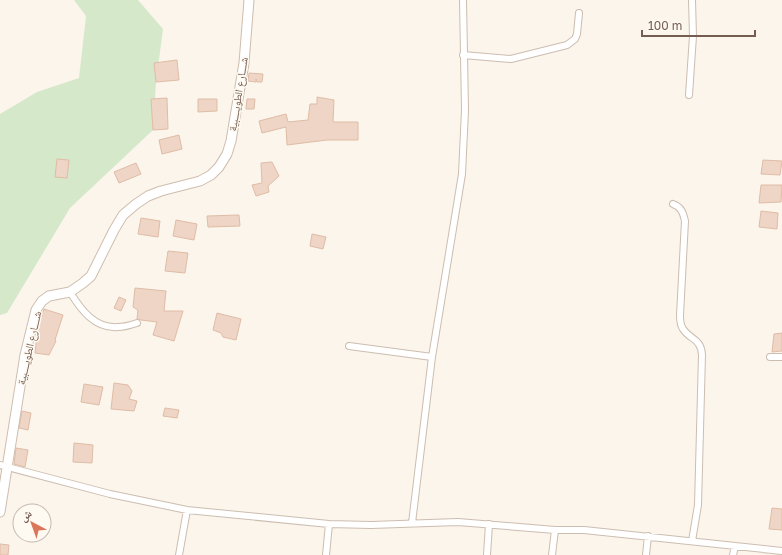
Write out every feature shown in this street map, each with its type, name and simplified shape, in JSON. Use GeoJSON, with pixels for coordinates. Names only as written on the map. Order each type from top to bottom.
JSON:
{"type":"FeatureCollection","features":[{"type":"Feature","properties":{"kind":"street","name":"شــــارع الطويــــبية"},"geometry":{"type":"LineString","coordinates":[[0,512],[4,467],[9,448],[25,355],[36,310],[42,301],[49,296],[70,292],[83,284],[91,276],[123,215],[136,204],[148,196],[161,191],[200,181],[211,175],[219,167],[231,141],[244,63],[249,0]]}},
{"type":"Feature","properties":{"kind":"street"},"geometry":{"type":"LineString","coordinates":[[412,523],[432,357],[462,174],[465,110],[463,0]]}},
{"type":"Feature","properties":{"kind":"street"},"geometry":{"type":"LineString","coordinates":[[689,95],[692,0]]}},
{"type":"Feature","properties":{"kind":"street"},"geometry":{"type":"LineString","coordinates":[[463,56],[511,58],[567,45],[575,39],[577,34],[579,13]]}},
{"type":"Feature","properties":{"kind":"street"},"geometry":{"type":"LineString","coordinates":[[673,204],[679,206],[683,212],[685,221],[680,323],[683,330],[700,344],[702,361],[698,505],[692,541]]}},
{"type":"Feature","properties":{"kind":"street"},"geometry":{"type":"LineString","coordinates":[[70,292],[81,309],[103,326],[117,327],[137,323]]}},
{"type":"Feature","properties":{"kind":"street"},"geometry":{"type":"LineString","coordinates":[[349,346],[432,357]]}},
{"type":"Feature","properties":{"kind":"street"},"geometry":{"type":"LineString","coordinates":[[770,357],[782,357]]}},
{"type":"Feature","properties":{"kind":"street"},"geometry":{"type":"LineString","coordinates":[[4,467],[110,494],[187,510],[329,524],[371,525],[458,522],[555,530],[584,530],[782,551]]}},
{"type":"Feature","properties":{"kind":"street"},"geometry":{"type":"LineString","coordinates":[[179,555],[187,510]]}},
{"type":"Feature","properties":{"kind":"street"},"geometry":{"type":"LineString","coordinates":[[326,555],[329,524]]}},
{"type":"Feature","properties":{"kind":"street"},"geometry":{"type":"LineString","coordinates":[[487,555],[489,524]]}},
{"type":"Feature","properties":{"kind":"street"},"geometry":{"type":"LineString","coordinates":[[552,555],[555,530]]}},
{"type":"Feature","properties":{"kind":"street"},"geometry":{"type":"LineString","coordinates":[[646,555],[648,536]]}},
{"type":"Feature","properties":{"kind":"street"},"geometry":{"type":"LineString","coordinates":[[733,555],[735,546]]}},
{"type":"Feature","properties":{"kind":"green space"},"geometry":{"type":"Polygon","coordinates":[[[74,0],[138,0],[163,29],[156,82],[153,130],[70,208],[7,313],[0,315],[0,114],[37,92],[79,78],[86,16],[74,0]]]}},
{"type":"Feature","properties":{"kind":"building"},"geometry":{"type":"Polygon","coordinates":[[[177,60],[179,80],[156,82],[154,63],[177,60]]]}},
{"type":"Feature","properties":{"kind":"building"},"geometry":{"type":"Polygon","coordinates":[[[249,73],[263,74],[262,82],[257,82],[256,79],[256,82],[248,81],[249,73]]]}},
{"type":"Feature","properties":{"kind":"building"},"geometry":{"type":"Polygon","coordinates":[[[317,97],[334,100],[333,122],[358,122],[358,140],[327,140],[287,145],[286,127],[262,133],[259,121],[286,114],[288,122],[308,120],[310,104],[317,104],[317,97]]]}},
{"type":"Feature","properties":{"kind":"building"},"geometry":{"type":"Polygon","coordinates":[[[167,98],[168,129],[153,130],[151,99],[167,98]]]}},
{"type":"Feature","properties":{"kind":"building"},"geometry":{"type":"Polygon","coordinates":[[[198,99],[217,99],[217,111],[198,112],[198,99]]]}},
{"type":"Feature","properties":{"kind":"building"},"geometry":{"type":"Polygon","coordinates":[[[247,99],[255,99],[254,109],[246,109],[247,99]]]}},
{"type":"Feature","properties":{"kind":"building"},"geometry":{"type":"Polygon","coordinates":[[[179,135],[182,149],[162,154],[159,140],[179,135]]]}},
{"type":"Feature","properties":{"kind":"building"},"geometry":{"type":"Polygon","coordinates":[[[57,159],[69,160],[67,178],[55,177],[57,159]]]}},
{"type":"Feature","properties":{"kind":"building"},"geometry":{"type":"Polygon","coordinates":[[[763,160],[782,161],[780,175],[761,174],[763,160]]]}},
{"type":"Feature","properties":{"kind":"building"},"geometry":{"type":"Polygon","coordinates":[[[272,162],[279,176],[268,186],[269,192],[256,196],[252,185],[262,183],[261,163],[272,162]]]}},
{"type":"Feature","properties":{"kind":"building"},"geometry":{"type":"Polygon","coordinates":[[[136,163],[141,174],[119,183],[114,172],[136,163]]]}},
{"type":"Feature","properties":{"kind":"building"},"geometry":{"type":"Polygon","coordinates":[[[761,185],[782,185],[781,202],[759,203],[761,185]]]}},
{"type":"Feature","properties":{"kind":"building"},"geometry":{"type":"Polygon","coordinates":[[[761,211],[778,213],[777,229],[759,227],[761,211]]]}},
{"type":"Feature","properties":{"kind":"building"},"geometry":{"type":"Polygon","coordinates":[[[239,215],[240,226],[208,227],[207,216],[239,215]]]}},
{"type":"Feature","properties":{"kind":"building"},"geometry":{"type":"Polygon","coordinates":[[[141,218],[160,221],[158,237],[138,234],[141,218]]]}},
{"type":"Feature","properties":{"kind":"building"},"geometry":{"type":"Polygon","coordinates":[[[176,220],[197,224],[194,240],[173,236],[176,220]]]}},
{"type":"Feature","properties":{"kind":"building"},"geometry":{"type":"Polygon","coordinates":[[[312,234],[326,237],[323,249],[310,246],[312,234]]]}},
{"type":"Feature","properties":{"kind":"building"},"geometry":{"type":"Polygon","coordinates":[[[168,251],[188,253],[185,273],[165,271],[168,251]]]}},
{"type":"Feature","properties":{"kind":"building"},"geometry":{"type":"Polygon","coordinates":[[[135,288],[166,291],[164,311],[183,311],[174,341],[153,335],[157,322],[137,319],[138,310],[133,307],[135,288]]]}},
{"type":"Feature","properties":{"kind":"building"},"geometry":{"type":"Polygon","coordinates":[[[119,297],[126,300],[121,311],[114,308],[119,297]]]}},
{"type":"Feature","properties":{"kind":"building"},"geometry":{"type":"Polygon","coordinates":[[[44,309],[63,315],[55,340],[56,341],[49,355],[35,353],[38,328],[44,309]]]}},
{"type":"Feature","properties":{"kind":"building"},"geometry":{"type":"Polygon","coordinates":[[[217,313],[241,319],[236,340],[223,337],[221,333],[213,330],[217,313]]]}},
{"type":"Feature","properties":{"kind":"building"},"geometry":{"type":"Polygon","coordinates":[[[782,333],[782,351],[772,352],[774,334],[782,333]]]}},
{"type":"Feature","properties":{"kind":"building"},"geometry":{"type":"Polygon","coordinates":[[[114,383],[128,385],[132,391],[129,399],[137,401],[134,411],[111,409],[114,383]]]}},
{"type":"Feature","properties":{"kind":"building"},"geometry":{"type":"Polygon","coordinates":[[[84,384],[103,387],[99,405],[81,402],[84,384]]]}},
{"type":"Feature","properties":{"kind":"building"},"geometry":{"type":"Polygon","coordinates":[[[165,408],[179,410],[177,418],[163,416],[165,408]]]}},
{"type":"Feature","properties":{"kind":"building"},"geometry":{"type":"Polygon","coordinates":[[[22,411],[31,413],[28,430],[19,428],[22,411]]]}},
{"type":"Feature","properties":{"kind":"building"},"geometry":{"type":"Polygon","coordinates":[[[74,443],[93,445],[92,463],[73,462],[74,443]]]}},
{"type":"Feature","properties":{"kind":"building"},"geometry":{"type":"Polygon","coordinates":[[[16,448],[28,450],[25,467],[14,464],[16,448]]]}},
{"type":"Feature","properties":{"kind":"building"},"geometry":{"type":"Polygon","coordinates":[[[772,508],[782,509],[782,530],[769,529],[772,508]]]}},
{"type":"Feature","properties":{"kind":"building"},"geometry":{"type":"Polygon","coordinates":[[[0,544],[9,545],[8,555],[0,555],[0,544]]]}}]}
